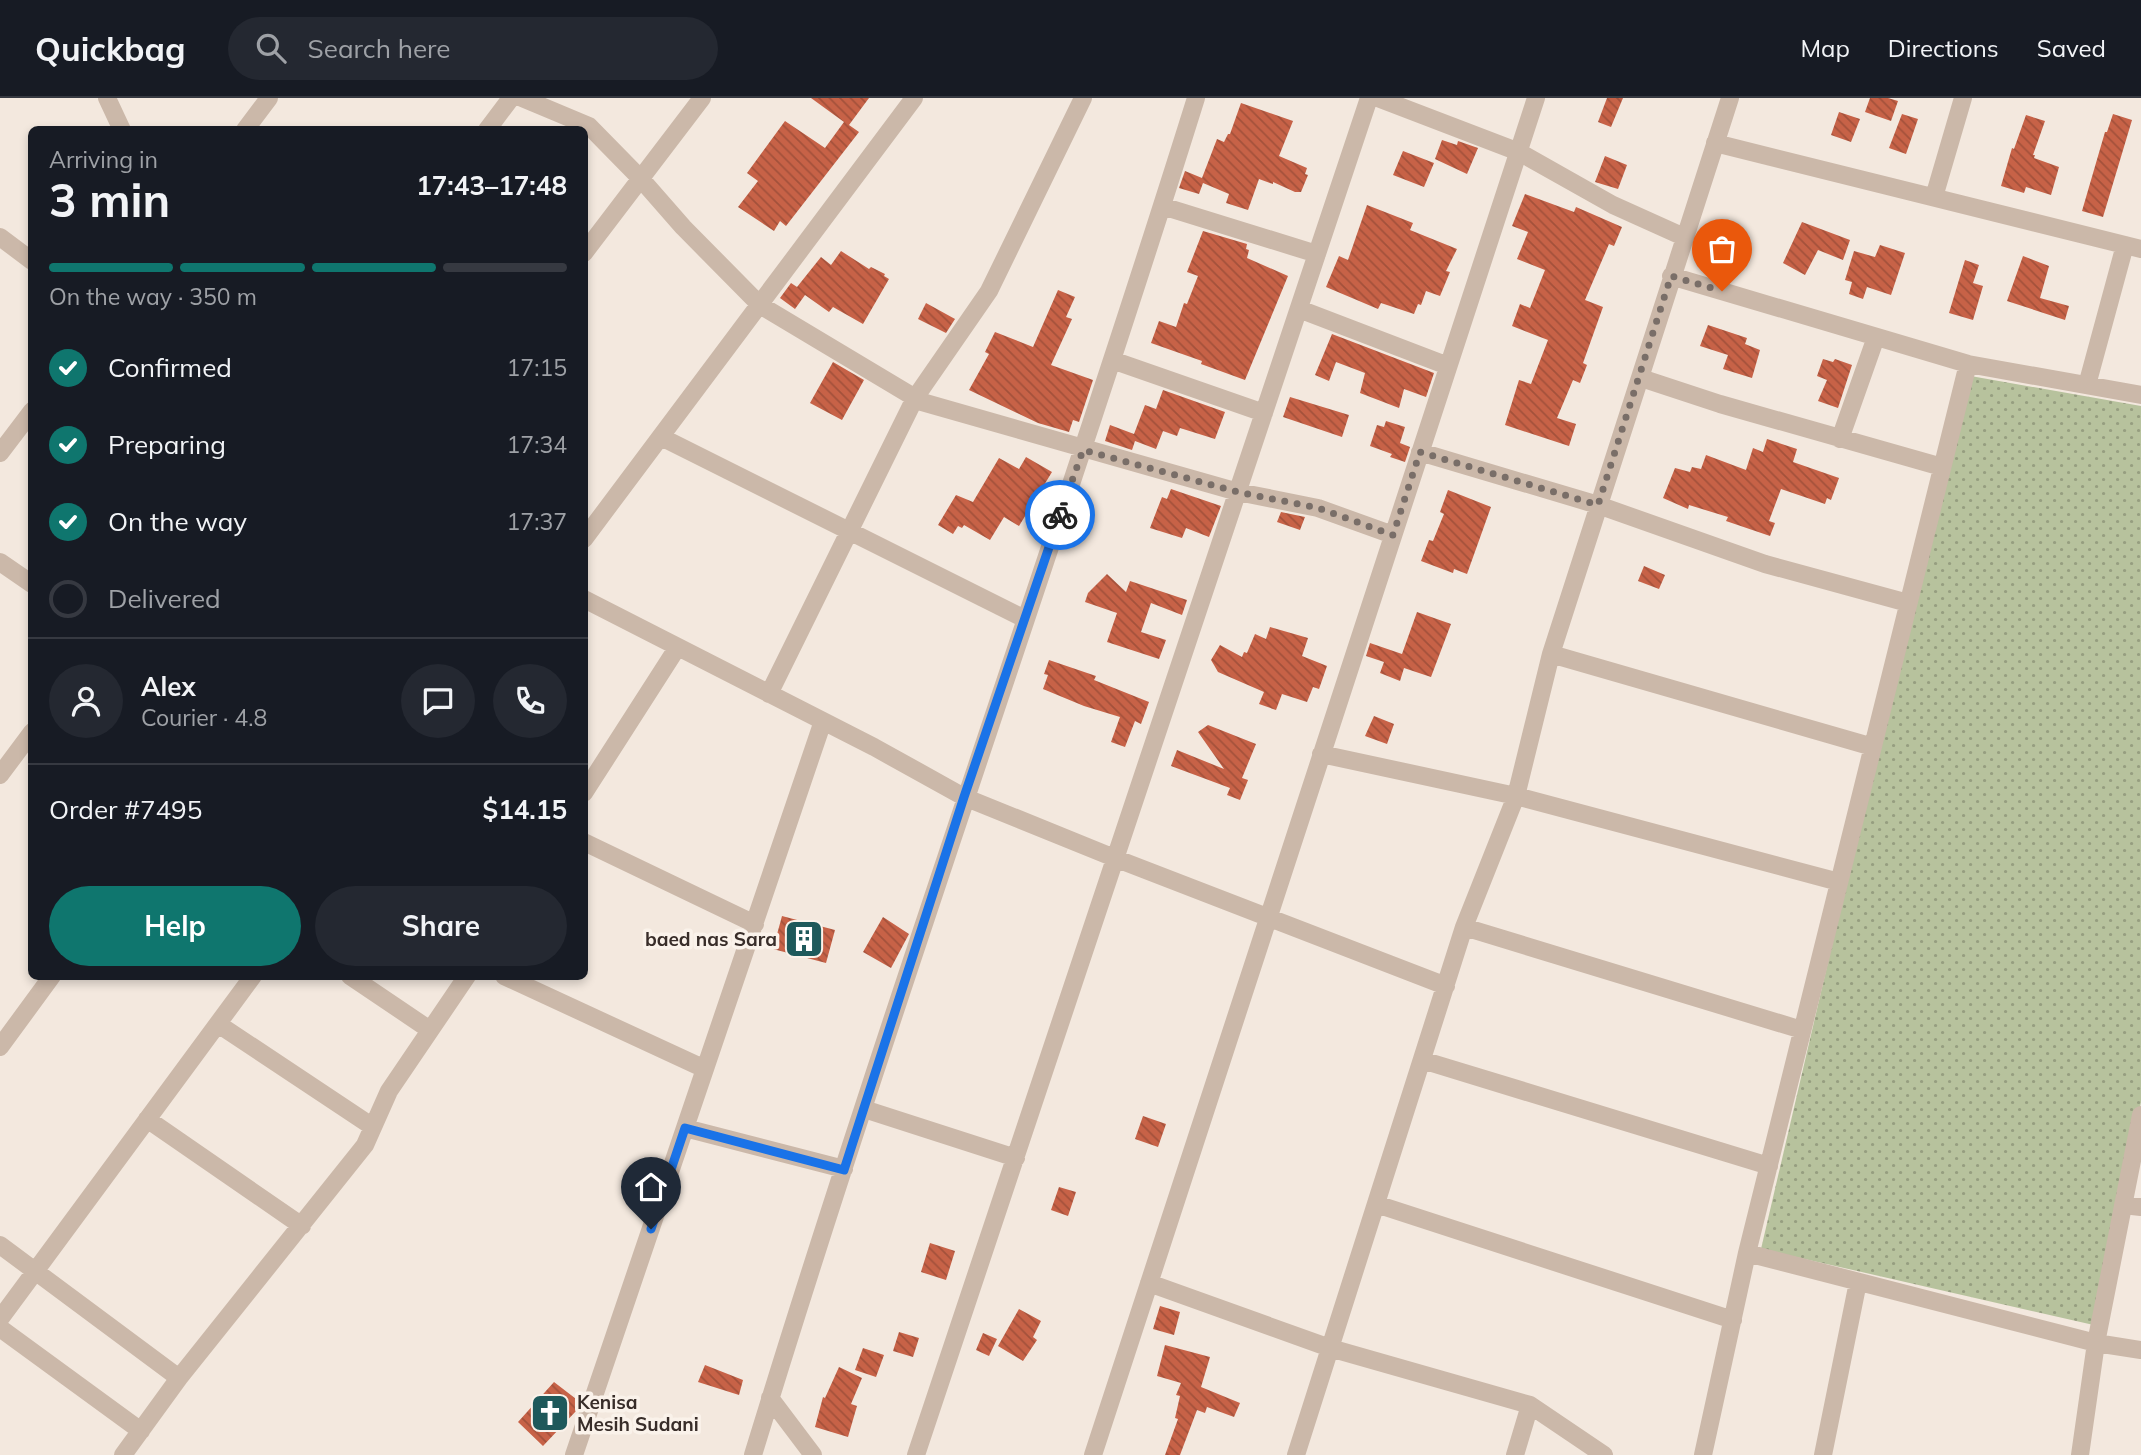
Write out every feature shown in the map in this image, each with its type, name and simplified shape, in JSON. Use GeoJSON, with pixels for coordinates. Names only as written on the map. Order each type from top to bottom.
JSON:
{"type":"FeatureCollection","features":[{"type":"Feature","properties":{"kind":"street"},"geometry":{"type":"LineString","coordinates":[[107,98],[120,126]]}},
{"type":"Feature","properties":{"kind":"street"},"geometry":{"type":"LineString","coordinates":[[248,126],[269,98]]}},
{"type":"Feature","properties":{"kind":"street"},"geometry":{"type":"LineString","coordinates":[[490,126],[511,98]]}},
{"type":"Feature","properties":{"kind":"street"},"geometry":{"type":"LineString","coordinates":[[522,98],[587,126]]}},
{"type":"Feature","properties":{"kind":"street"},"geometry":{"type":"LineString","coordinates":[[588,534],[914,98]]}},
{"type":"Feature","properties":{"kind":"street"},"geometry":{"type":"LineString","coordinates":[[769,694],[915,398],[989,291],[1083,98]]}},
{"type":"Feature","properties":{"kind":"street"},"geometry":{"type":"LineString","coordinates":[[753,1455],[964,797],[1083,450],[1196,98]]}},
{"type":"Feature","properties":{"kind":"street"},"geometry":{"type":"LineString","coordinates":[[916,1455],[1369,98]]}},
{"type":"Feature","properties":{"kind":"street"},"geometry":{"type":"LineString","coordinates":[[1378,98],[1519,152],[1613,205],[1684,237]]}},
{"type":"Feature","properties":{"kind":"street"},"geometry":{"type":"LineString","coordinates":[[1093,1455],[1536,98]]}},
{"type":"Feature","properties":{"kind":"street"},"geometry":{"type":"LineString","coordinates":[[1296,1455],[1464,927],[1516,796],[1551,654],[1730,98]]}},
{"type":"Feature","properties":{"kind":"street"},"geometry":{"type":"LineString","coordinates":[[1934,197],[1963,98]]}},
{"type":"Feature","properties":{"kind":"street"},"geometry":{"type":"LineString","coordinates":[[588,248],[697,100]]}},
{"type":"Feature","properties":{"kind":"street"},"geometry":{"type":"LineString","coordinates":[[588,127],[760,305],[922,402],[1238,492],[1318,508],[1393,535]]}},
{"type":"Feature","properties":{"kind":"street"},"geometry":{"type":"LineString","coordinates":[[1715,143],[2133,247],[2087,386]]}},
{"type":"Feature","properties":{"kind":"street"},"geometry":{"type":"LineString","coordinates":[[1162,206],[1317,254]]}},
{"type":"Feature","properties":{"kind":"street"},"geometry":{"type":"LineString","coordinates":[[0,237],[28,258]]}},
{"type":"Feature","properties":{"kind":"street"},"geometry":{"type":"LineString","coordinates":[[1671,276],[1968,364],[2141,395]]}},
{"type":"Feature","properties":{"kind":"street"},"geometry":{"type":"LineString","coordinates":[[1299,309],[1448,366]]}},
{"type":"Feature","properties":{"kind":"street"},"geometry":{"type":"LineString","coordinates":[[1840,439],[1875,337]]}},
{"type":"Feature","properties":{"kind":"street"},"geometry":{"type":"LineString","coordinates":[[1112,360],[1264,412]]}},
{"type":"Feature","properties":{"kind":"street"},"geometry":{"type":"LineString","coordinates":[[1703,1455],[1747,1253],[1968,364]]}},
{"type":"Feature","properties":{"kind":"street"},"geometry":{"type":"LineString","coordinates":[[1640,378],[1720,404],[1942,467]]}},
{"type":"Feature","properties":{"kind":"street"},"geometry":{"type":"LineString","coordinates":[[0,453],[28,416]]}},
{"type":"Feature","properties":{"kind":"street"},"geometry":{"type":"LineString","coordinates":[[661,437],[1025,619]]}},
{"type":"Feature","properties":{"kind":"street"},"geometry":{"type":"LineString","coordinates":[[1420,452],[1598,505],[1765,564],[1908,603]]}},
{"type":"Feature","properties":{"kind":"street"},"geometry":{"type":"LineString","coordinates":[[0,562],[28,581]]}},
{"type":"Feature","properties":{"kind":"street"},"geometry":{"type":"LineString","coordinates":[[588,601],[823,721],[964,797],[1116,859],[1446,986]]}},
{"type":"Feature","properties":{"kind":"street"},"geometry":{"type":"LineString","coordinates":[[588,783],[677,648]]}},
{"type":"Feature","properties":{"kind":"street"},"geometry":{"type":"LineString","coordinates":[[1551,654],[1873,747]]}},
{"type":"Feature","properties":{"kind":"street"},"geometry":{"type":"LineString","coordinates":[[574,1455],[823,721]]}},
{"type":"Feature","properties":{"kind":"street"},"geometry":{"type":"LineString","coordinates":[[0,775],[28,740]]}},
{"type":"Feature","properties":{"kind":"street"},"geometry":{"type":"LineString","coordinates":[[1321,754],[1516,796],[1839,882]]}},
{"type":"Feature","properties":{"kind":"street"},"geometry":{"type":"LineString","coordinates":[[588,844],[755,924]]}},
{"type":"Feature","properties":{"kind":"street"},"geometry":{"type":"LineString","coordinates":[[1464,927],[1802,1030]]}},
{"type":"Feature","properties":{"kind":"street"},"geometry":{"type":"LineString","coordinates":[[0,1047],[48,980]]}},
{"type":"Feature","properties":{"kind":"street"},"geometry":{"type":"LineString","coordinates":[[0,1319],[250,980]]}},
{"type":"Feature","properties":{"kind":"street"},"geometry":{"type":"LineString","coordinates":[[356,980],[430,1030]]}},
{"type":"Feature","properties":{"kind":"street"},"geometry":{"type":"LineString","coordinates":[[123,1455],[179,1378],[365,1145],[390,1091],[464,980]]}},
{"type":"Feature","properties":{"kind":"street"},"geometry":{"type":"LineString","coordinates":[[513,980],[705,1069]]}},
{"type":"Feature","properties":{"kind":"street"},"geometry":{"type":"LineString","coordinates":[[218,1024],[373,1127]]}},
{"type":"Feature","properties":{"kind":"street"},"geometry":{"type":"LineString","coordinates":[[1422,1060],[1769,1166]]}},
{"type":"Feature","properties":{"kind":"street"},"geometry":{"type":"LineString","coordinates":[[864,1109],[1016,1158]]}},
{"type":"Feature","properties":{"kind":"street"},"geometry":{"type":"LineString","coordinates":[[2080,1455],[2096,1343],[2132,1206],[2141,1115]]}},
{"type":"Feature","properties":{"kind":"street"},"geometry":{"type":"LineString","coordinates":[[147,1119],[302,1226]]}},
{"type":"Feature","properties":{"kind":"street"},"geometry":{"type":"LineString","coordinates":[[685,1128],[844,1170]]}},
{"type":"Feature","properties":{"kind":"street"},"geometry":{"type":"LineString","coordinates":[[1376,1204],[1733,1320]]}},
{"type":"Feature","properties":{"kind":"street"},"geometry":{"type":"LineString","coordinates":[[0,1245],[179,1378]]}},
{"type":"Feature","properties":{"kind":"street"},"geometry":{"type":"LineString","coordinates":[[1747,1253],[2096,1343],[2141,1350]]}},
{"type":"Feature","properties":{"kind":"street"},"geometry":{"type":"LineString","coordinates":[[1823,1455],[1858,1282]]}},
{"type":"Feature","properties":{"kind":"street"},"geometry":{"type":"LineString","coordinates":[[1149,1283],[1330,1348],[1530,1405],[1604,1455]]}},
{"type":"Feature","properties":{"kind":"street"},"geometry":{"type":"LineString","coordinates":[[0,1328],[141,1431]]}},
{"type":"Feature","properties":{"kind":"street"},"geometry":{"type":"LineString","coordinates":[[770,1398],[813,1455]]}},
{"type":"Feature","properties":{"kind":"street"},"geometry":{"type":"LineString","coordinates":[[1516,1455],[1530,1405]]}},
{"type":"Feature","properties":{"kind":"green space"},"geometry":{"type":"Polygon","coordinates":[[[1965,375],[2141,406],[2141,1102],[2098,1326],[1761,1249],[1965,375]]]}},
{"type":"Feature","properties":{"kind":"building"},"geometry":{"type":"Polygon","coordinates":[[[811,98],[869,98],[849,125],[859,132],[786,226],[780,221],[774,231],[738,207],[758,181],[747,173],[785,121],[825,148],[844,122],[811,98]]]}},
{"type":"Feature","properties":{"kind":"building"},"geometry":{"type":"Polygon","coordinates":[[[1607,98],[1623,98],[1611,127],[1598,122],[1607,98]]]}},
{"type":"Feature","properties":{"kind":"building"},"geometry":{"type":"Polygon","coordinates":[[[1870,98],[1898,101],[1891,121],[1865,112],[1870,98]]]}},
{"type":"Feature","properties":{"kind":"building"},"geometry":{"type":"Polygon","coordinates":[[[1241,103],[1293,121],[1279,156],[1307,168],[1305,174],[1308,175],[1301,192],[1259,179],[1248,210],[1226,203],[1229,194],[1203,183],[1199,194],[1179,188],[1185,171],[1202,178],[1217,139],[1224,142],[1230,134],[1241,103]]]}},
{"type":"Feature","properties":{"kind":"building"},"geometry":{"type":"Polygon","coordinates":[[[1839,112],[1860,119],[1851,142],[1831,135],[1839,112]]]}},
{"type":"Feature","properties":{"kind":"building"},"geometry":{"type":"Polygon","coordinates":[[[1902,114],[1918,119],[1906,154],[1889,148],[1902,114]]]}},
{"type":"Feature","properties":{"kind":"building"},"geometry":{"type":"Polygon","coordinates":[[[2113,114],[2132,120],[2103,217],[2082,211],[2105,132],[2113,114]]]}},
{"type":"Feature","properties":{"kind":"building"},"geometry":{"type":"Polygon","coordinates":[[[2026,115],[2045,121],[2033,155],[2034,158],[2059,167],[2051,195],[2026,187],[2024,193],[2001,186],[2012,148],[2014,149],[2026,115]]]}},
{"type":"Feature","properties":{"kind":"building"},"geometry":{"type":"Polygon","coordinates":[[[1442,140],[1457,145],[1458,141],[1478,148],[1467,174],[1435,159],[1442,140]]]}},
{"type":"Feature","properties":{"kind":"building"},"geometry":{"type":"Polygon","coordinates":[[[1403,151],[1434,163],[1424,187],[1393,175],[1403,151]]]}},
{"type":"Feature","properties":{"kind":"building"},"geometry":{"type":"Polygon","coordinates":[[[1605,156],[1627,165],[1618,189],[1595,182],[1605,156]]]}},
{"type":"Feature","properties":{"kind":"building"},"geometry":{"type":"Polygon","coordinates":[[[1525,194],[1574,212],[1576,207],[1622,227],[1614,246],[1609,244],[1585,300],[1603,307],[1583,363],[1587,365],[1580,383],[1573,380],[1557,418],[1576,424],[1569,446],[1505,425],[1519,380],[1531,384],[1548,340],[1512,326],[1520,304],[1530,308],[1545,270],[1517,259],[1528,232],[1512,226],[1525,194]]]}},
{"type":"Feature","properties":{"kind":"building"},"geometry":{"type":"Polygon","coordinates":[[[1367,205],[1413,223],[1410,230],[1457,249],[1446,271],[1450,272],[1440,296],[1426,291],[1414,314],[1381,303],[1378,309],[1326,287],[1339,256],[1348,260],[1367,205]]]}},
{"type":"Feature","properties":{"kind":"building"},"geometry":{"type":"Polygon","coordinates":[[[1802,222],[1850,240],[1843,260],[1818,250],[1805,275],[1783,263],[1802,222]]]}},
{"type":"Feature","properties":{"kind":"building"},"geometry":{"type":"Polygon","coordinates":[[[1203,231],[1247,244],[1247,258],[1288,276],[1245,380],[1151,343],[1159,321],[1176,327],[1184,303],[1187,304],[1198,276],[1187,272],[1203,231]]]}},
{"type":"Feature","properties":{"kind":"building"},"geometry":{"type":"Polygon","coordinates":[[[1880,245],[1905,253],[1891,295],[1867,287],[1863,299],[1849,294],[1852,282],[1845,280],[1854,251],[1875,257],[1880,245]]]}},
{"type":"Feature","properties":{"kind":"building"},"geometry":{"type":"Polygon","coordinates":[[[841,251],[869,269],[871,267],[885,274],[889,279],[863,324],[833,307],[829,312],[805,295],[795,309],[780,298],[791,283],[797,287],[821,257],[831,265],[841,251]]]}},
{"type":"Feature","properties":{"kind":"building"},"geometry":{"type":"Polygon","coordinates":[[[2023,256],[2049,266],[2040,298],[2069,306],[2065,320],[2007,301],[2023,256]]]}},
{"type":"Feature","properties":{"kind":"building"},"geometry":{"type":"Polygon","coordinates":[[[1965,260],[1979,265],[1973,283],[1983,286],[1973,320],[1949,313],[1965,260]]]}},
{"type":"Feature","properties":{"kind":"building"},"geometry":{"type":"Polygon","coordinates":[[[1058,290],[1075,297],[1066,317],[1072,319],[1051,365],[1093,380],[1079,422],[1073,420],[1069,432],[1038,423],[969,390],[989,354],[985,352],[995,332],[1033,347],[1058,290]]]}},
{"type":"Feature","properties":{"kind":"building"},"geometry":{"type":"Polygon","coordinates":[[[926,303],[955,319],[946,333],[918,319],[926,303]]]}},
{"type":"Feature","properties":{"kind":"building"},"geometry":{"type":"Polygon","coordinates":[[[1708,325],[1747,338],[1745,344],[1760,350],[1752,378],[1723,369],[1728,355],[1700,346],[1708,325]]]}},
{"type":"Feature","properties":{"kind":"building"},"geometry":{"type":"Polygon","coordinates":[[[1332,334],[1434,373],[1426,397],[1404,389],[1399,408],[1360,393],[1365,373],[1336,362],[1329,381],[1315,375],[1332,334]]]}},
{"type":"Feature","properties":{"kind":"building"},"geometry":{"type":"Polygon","coordinates":[[[1823,359],[1833,362],[1835,359],[1852,365],[1838,408],[1818,401],[1827,380],[1817,376],[1823,359]]]}},
{"type":"Feature","properties":{"kind":"building"},"geometry":{"type":"Polygon","coordinates":[[[833,362],[864,380],[842,420],[810,403],[833,362]]]}},
{"type":"Feature","properties":{"kind":"building"},"geometry":{"type":"Polygon","coordinates":[[[1163,390],[1225,412],[1215,439],[1180,428],[1177,436],[1163,431],[1156,449],[1135,441],[1132,450],[1105,441],[1110,425],[1134,434],[1145,405],[1156,409],[1163,390]]]}},
{"type":"Feature","properties":{"kind":"building"},"geometry":{"type":"Polygon","coordinates":[[[1290,397],[1349,415],[1342,437],[1283,417],[1290,397]]]}},
{"type":"Feature","properties":{"kind":"building"},"geometry":{"type":"Polygon","coordinates":[[[1386,421],[1405,427],[1400,443],[1410,447],[1405,462],[1370,446],[1377,425],[1384,427],[1386,421]]]}},
{"type":"Feature","properties":{"kind":"building"},"geometry":{"type":"Polygon","coordinates":[[[1767,439],[1797,449],[1793,462],[1839,478],[1831,500],[1827,498],[1825,504],[1781,489],[1769,521],[1775,523],[1770,536],[1726,521],[1728,517],[1689,505],[1688,509],[1663,498],[1675,468],[1690,472],[1692,467],[1701,469],[1706,455],[1746,470],[1753,448],[1763,452],[1767,439]]]}},
{"type":"Feature","properties":{"kind":"building"},"geometry":{"type":"Polygon","coordinates":[[[1026,457],[1052,472],[1019,526],[1004,517],[990,540],[964,525],[962,528],[958,526],[953,534],[938,525],[956,495],[973,502],[999,458],[1019,469],[1026,457]]]}},
{"type":"Feature","properties":{"kind":"building"},"geometry":{"type":"Polygon","coordinates":[[[1171,489],[1221,506],[1209,537],[1186,528],[1182,538],[1150,528],[1162,497],[1167,499],[1171,489]]]}},
{"type":"Feature","properties":{"kind":"building"},"geometry":{"type":"Polygon","coordinates":[[[1448,490],[1491,507],[1467,574],[1454,569],[1453,573],[1421,561],[1444,514],[1440,512],[1448,490]]]}},
{"type":"Feature","properties":{"kind":"building"},"geometry":{"type":"Polygon","coordinates":[[[1281,512],[1305,517],[1300,530],[1277,522],[1281,512]]]}},
{"type":"Feature","properties":{"kind":"building"},"geometry":{"type":"Polygon","coordinates":[[[1644,566],[1665,575],[1659,589],[1638,581],[1644,566]]]}},
{"type":"Feature","properties":{"kind":"building"},"geometry":{"type":"Polygon","coordinates":[[[1107,574],[1126,592],[1130,581],[1187,600],[1182,615],[1151,603],[1141,632],[1166,640],[1159,659],[1107,642],[1117,613],[1085,602],[1088,593],[1107,574]]]}},
{"type":"Feature","properties":{"kind":"building"},"geometry":{"type":"Polygon","coordinates":[[[1417,612],[1451,624],[1431,677],[1404,668],[1400,681],[1380,673],[1384,662],[1366,656],[1370,643],[1402,654],[1417,612]]]}},
{"type":"Feature","properties":{"kind":"building"},"geometry":{"type":"Polygon","coordinates":[[[1270,627],[1308,638],[1302,656],[1327,666],[1319,689],[1313,687],[1307,702],[1282,694],[1276,710],[1259,704],[1264,692],[1218,672],[1211,660],[1220,645],[1242,657],[1244,652],[1247,653],[1255,634],[1266,639],[1270,627]]]}},
{"type":"Feature","properties":{"kind":"building"},"geometry":{"type":"Polygon","coordinates":[[[1049,660],[1096,676],[1094,680],[1149,702],[1141,724],[1135,721],[1125,747],[1111,742],[1120,717],[1043,689],[1049,660]]]}},
{"type":"Feature","properties":{"kind":"building"},"geometry":{"type":"Polygon","coordinates":[[[1374,716],[1394,724],[1387,744],[1365,736],[1374,716]]]}},
{"type":"Feature","properties":{"kind":"building"},"geometry":{"type":"Polygon","coordinates":[[[1208,725],[1256,744],[1242,778],[1248,780],[1240,800],[1227,795],[1230,788],[1171,766],[1177,750],[1224,769],[1198,732],[1208,725]]]}},
{"type":"Feature","properties":{"kind":"building","name":"baed nas Sara"},"geometry":{"type":"Polygon","coordinates":[[[782,916],[835,930],[826,963],[773,949],[782,916]]]}},
{"type":"Feature","properties":{"kind":"building"},"geometry":{"type":"Polygon","coordinates":[[[883,917],[909,934],[891,968],[863,952],[883,917]]]}},
{"type":"Feature","properties":{"kind":"building"},"geometry":{"type":"Polygon","coordinates":[[[1143,1116],[1166,1124],[1158,1147],[1135,1139],[1143,1116]]]}},
{"type":"Feature","properties":{"kind":"building"},"geometry":{"type":"Polygon","coordinates":[[[1059,1187],[1076,1192],[1068,1216],[1051,1210],[1059,1187]]]}},
{"type":"Feature","properties":{"kind":"building"},"geometry":{"type":"Polygon","coordinates":[[[930,1243],[955,1251],[946,1280],[921,1272],[930,1243]]]}},
{"type":"Feature","properties":{"kind":"building"},"geometry":{"type":"Polygon","coordinates":[[[1160,1306],[1180,1312],[1174,1335],[1153,1329],[1160,1306]]]}},
{"type":"Feature","properties":{"kind":"building"},"geometry":{"type":"Polygon","coordinates":[[[1019,1309],[1041,1321],[1033,1337],[1037,1340],[1023,1361],[998,1346],[1019,1309]]]}},
{"type":"Feature","properties":{"kind":"building"},"geometry":{"type":"Polygon","coordinates":[[[899,1332],[919,1338],[913,1357],[893,1351],[899,1332]]]}},
{"type":"Feature","properties":{"kind":"building"},"geometry":{"type":"Polygon","coordinates":[[[983,1333],[997,1339],[989,1356],[976,1350],[983,1333]]]}},
{"type":"Feature","properties":{"kind":"building"},"geometry":{"type":"Polygon","coordinates":[[[1165,1345],[1210,1357],[1201,1387],[1240,1403],[1234,1417],[1207,1407],[1205,1413],[1197,1410],[1180,1455],[1165,1455],[1178,1419],[1175,1418],[1180,1396],[1176,1395],[1181,1383],[1157,1376],[1165,1345]]]}},
{"type":"Feature","properties":{"kind":"building"},"geometry":{"type":"Polygon","coordinates":[[[863,1348],[884,1355],[876,1377],[855,1370],[863,1348]]]}},
{"type":"Feature","properties":{"kind":"building"},"geometry":{"type":"Polygon","coordinates":[[[705,1365],[743,1380],[739,1395],[698,1382],[705,1365]]]}},
{"type":"Feature","properties":{"kind":"building"},"geometry":{"type":"Polygon","coordinates":[[[839,1367],[862,1378],[851,1404],[857,1406],[848,1437],[815,1427],[823,1397],[825,1398],[839,1367]]]}},
{"type":"Feature","properties":{"kind":"building","name":"Kenisa Mesih Sudani"},"geometry":{"type":"Polygon","coordinates":[[[554,1382],[580,1402],[577,1410],[543,1446],[518,1422],[554,1382]]]}},
{"type":"Feature","properties":{"kind":"way so far"},"geometry":{"type":"LineString","coordinates":[[1060,515],[1083,450],[1238,492],[1318,508],[1393,535],[1420,452],[1598,505],[1671,276],[1722,291]]}},
{"type":"Feature","properties":{"kind":"place","name":"baed nas Sara"},"geometry":{"type":"Point","coordinates":[804,939]}},
{"type":"Feature","properties":{"kind":"place","name":"Kenisa Mesih Sudani"},"geometry":{"type":"Point","coordinates":[550,1413]}},
{"type":"Feature","properties":{"kind":"route"},"geometry":{"type":"LineString","coordinates":[[651,1229],[685,1128],[844,1170],[964,797],[1060,515]]}}]}
